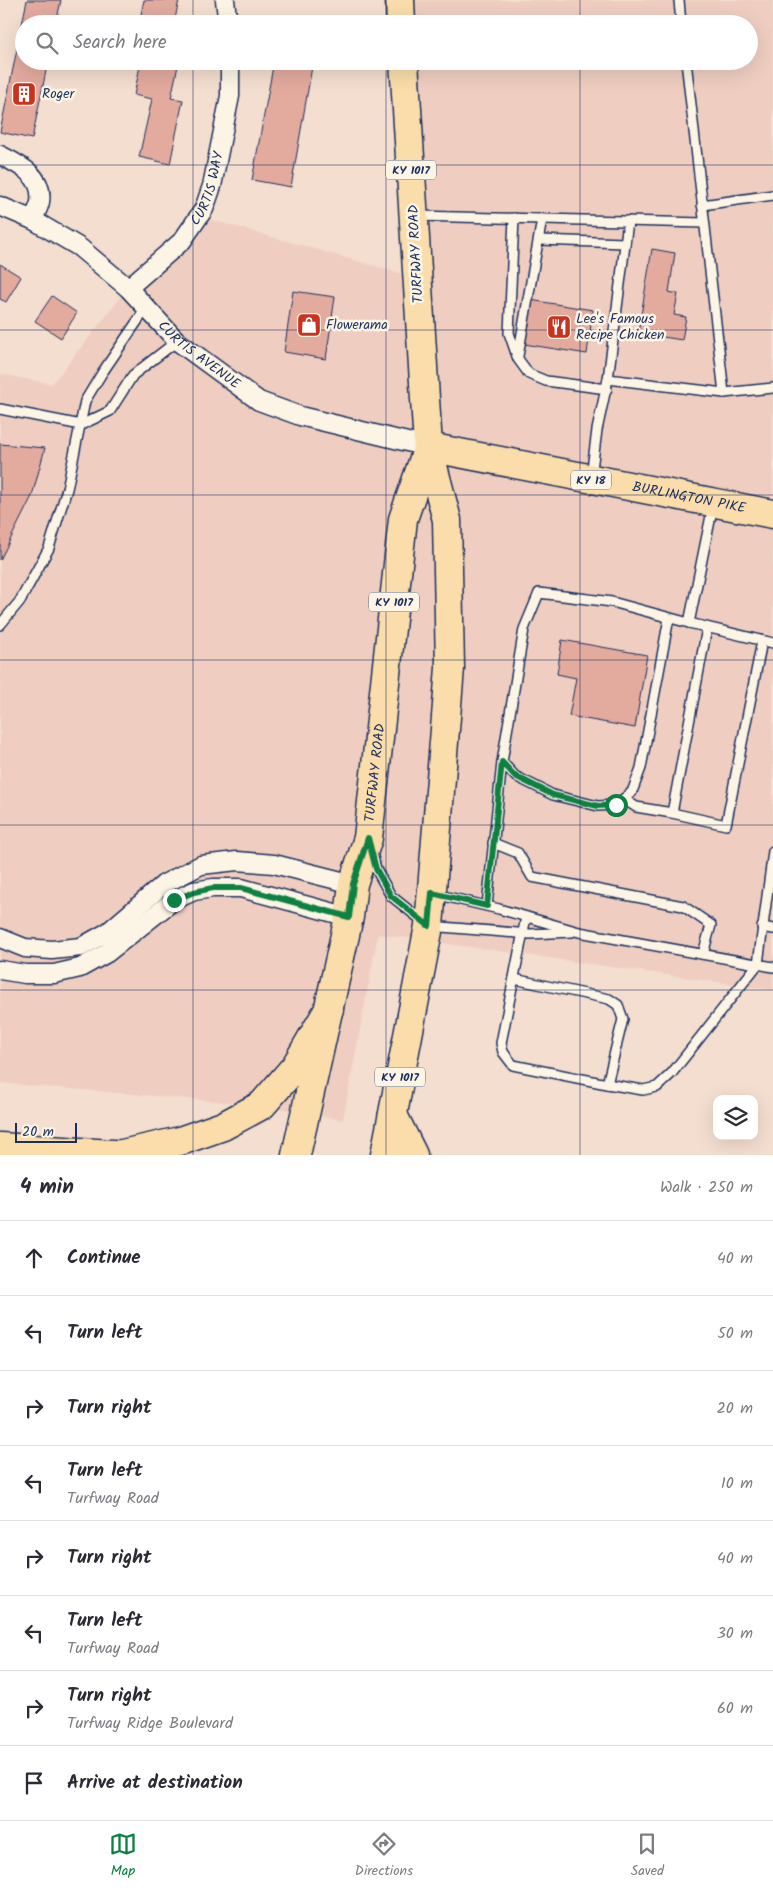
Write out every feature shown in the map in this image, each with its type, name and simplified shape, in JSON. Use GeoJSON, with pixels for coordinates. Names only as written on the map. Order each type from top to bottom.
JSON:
{"type":"FeatureCollection","features":[{"type":"Feature","properties":{"kind":"main road"},"geometry":{"type":"LineString","coordinates":[[400,0],[401,15]]}},
{"type":"Feature","properties":{"kind":"main road","name":"TURFWAY ROAD"},"geometry":{"type":"LineString","coordinates":[[385,1155],[429,926],[450,668],[447,520],[428,448],[405,70]]}},
{"type":"Feature","properties":{"kind":"main road","name":"TURFWAY ROAD"},"geometry":{"type":"LineString","coordinates":[[296,1155],[349,917],[353,884],[368,838],[403,519],[428,448]]}},
{"type":"Feature","properties":{"kind":"main road","name":"BURLINGTON PIKE"},"geometry":{"type":"LineString","coordinates":[[428,448],[773,514]]}},
{"type":"Feature","properties":{"kind":"main road"},"geometry":{"type":"LineString","coordinates":[[0,1147],[126,1154],[180,1142],[223,1126],[262,1106],[295,1067],[329,1009]]}},
{"type":"Feature","properties":{"kind":"main road"},"geometry":{"type":"LineString","coordinates":[[393,1115],[413,1155]]}},
{"type":"Feature","properties":{"kind":"street"},"geometry":{"type":"LineString","coordinates":[[225,0],[227,15]]}},
{"type":"Feature","properties":{"kind":"street","name":"CURTIS WAY"},"geometry":{"type":"LineString","coordinates":[[128,288],[182,241],[204,209],[212,186],[230,96],[230,70]]}},
{"type":"Feature","properties":{"kind":"street"},"geometry":{"type":"LineString","coordinates":[[0,155],[30,172],[40,186],[40,202],[33,220]]}},
{"type":"Feature","properties":{"kind":"street","name":"CURTIS AVENUE"},"geometry":{"type":"LineString","coordinates":[[0,206],[33,220],[79,247],[128,288],[177,340],[259,400],[282,410],[428,448]]}},
{"type":"Feature","properties":{"kind":"street"},"geometry":{"type":"LineString","coordinates":[[0,938],[25,948],[52,950],[81,947],[108,932],[164,884],[201,865],[237,861],[274,864],[353,884]]}},
{"type":"Feature","properties":{"kind":"street"},"geometry":{"type":"LineString","coordinates":[[0,970],[25,974],[54,974],[80,968],[107,953],[174,900],[194,892],[213,888],[241,888],[349,917]]}},
{"type":"Feature","properties":{"kind":"lane"},"geometry":{"type":"LineString","coordinates":[[679,0],[680,15]]}},
{"type":"Feature","properties":{"kind":"lane"},"geometry":{"type":"LineString","coordinates":[[687,70],[724,392]]}},
{"type":"Feature","properties":{"kind":"lane"},"geometry":{"type":"LineString","coordinates":[[702,205],[773,195]]}},
{"type":"Feature","properties":{"kind":"lane"},"geometry":{"type":"LineString","coordinates":[[414,216],[704,223]]}},
{"type":"Feature","properties":{"kind":"lane"},"geometry":{"type":"LineString","coordinates":[[514,218],[509,333],[518,359],[529,374],[546,381],[607,389]]}},
{"type":"Feature","properties":{"kind":"lane"},"geometry":{"type":"LineString","coordinates":[[518,359],[542,219]]}},
{"type":"Feature","properties":{"kind":"lane"},"geometry":{"type":"LineString","coordinates":[[590,480],[597,430],[607,389],[628,221]]}},
{"type":"Feature","properties":{"kind":"lane"},"geometry":{"type":"LineString","coordinates":[[539,240],[626,243]]}},
{"type":"Feature","properties":{"kind":"lane"},"geometry":{"type":"LineString","coordinates":[[0,626],[20,601],[49,548],[67,489],[86,401],[102,373],[147,307]]}},
{"type":"Feature","properties":{"kind":"lane"},"geometry":{"type":"LineString","coordinates":[[0,409],[81,425],[110,412],[133,375],[177,340]]}},
{"type":"Feature","properties":{"kind":"lane"},"geometry":{"type":"LineString","coordinates":[[608,379],[724,392],[773,388]]}},
{"type":"Feature","properties":{"kind":"lane"},"geometry":{"type":"LineString","coordinates":[[688,623],[714,503]]}},
{"type":"Feature","properties":{"kind":"lane"},"geometry":{"type":"LineString","coordinates":[[487,906],[502,762],[524,629],[539,593],[612,602],[773,644]]}},
{"type":"Feature","properties":{"kind":"lane"},"geometry":{"type":"LineString","coordinates":[[502,762],[515,776],[553,795],[598,806],[616,805],[624,799],[632,792],[642,768],[669,618]]}},
{"type":"Feature","properties":{"kind":"lane"},"geometry":{"type":"LineString","coordinates":[[672,813],[707,628]]}},
{"type":"Feature","properties":{"kind":"lane"},"geometry":{"type":"LineString","coordinates":[[624,799],[636,807],[726,825],[762,641]]}},
{"type":"Feature","properties":{"kind":"lane"},"geometry":{"type":"LineString","coordinates":[[368,838],[376,869],[391,896],[429,926],[522,934],[579,932]]}},
{"type":"Feature","properties":{"kind":"lane"},"geometry":{"type":"LineString","coordinates":[[493,843],[518,853],[532,877],[683,906],[711,925],[702,954]]}},
{"type":"Feature","properties":{"kind":"lane"},"geometry":{"type":"LineString","coordinates":[[526,917],[501,1043],[503,1052],[513,1065],[643,1090],[658,1087],[672,1073],[758,964],[773,851]]}},
{"type":"Feature","properties":{"kind":"lane"},"geometry":{"type":"LineString","coordinates":[[432,893],[487,906],[579,932],[773,967]]}},
{"type":"Feature","properties":{"kind":"lane"},"geometry":{"type":"LineString","coordinates":[[762,927],[773,929]]}},
{"type":"Feature","properties":{"kind":"lane"},"geometry":{"type":"LineString","coordinates":[[514,978],[609,998],[618,1005],[623,1018],[607,1084]]}},
{"type":"Feature","properties":{"kind":"shaded area"},"geometry":{"type":"Polygon","coordinates":[[[400,0],[773,0],[773,990],[378,934],[343,1120],[262,1105],[0,1083],[0,374],[52,384],[128,288],[198,216],[417,278],[405,70],[758,70],[758,15],[401,15],[400,0]]]}},
{"type":"Feature","properties":{"kind":"building","name":"Roger"},"geometry":{"type":"Polygon","coordinates":[[[27,0],[61,0],[58,15],[24,15],[27,0]]]}},
{"type":"Feature","properties":{"kind":"building"},"geometry":{"type":"Polygon","coordinates":[[[144,0],[179,0],[176,15],[141,15],[144,0]]]}},
{"type":"Feature","properties":{"kind":"building","name":"Roger"},"geometry":{"type":"Polygon","coordinates":[[[15,59],[15,70],[46,70],[32,139],[0,132],[15,59]]]}},
{"type":"Feature","properties":{"kind":"building"},"geometry":{"type":"Polygon","coordinates":[[[139,70],[177,70],[171,98],[183,100],[170,164],[139,157],[152,99],[134,95],[139,70]]]}},
{"type":"Feature","properties":{"kind":"building"},"geometry":{"type":"Polygon","coordinates":[[[272,70],[311,70],[291,187],[252,180],[272,70]]]}},
{"type":"Feature","properties":{"kind":"building"},"geometry":{"type":"Polygon","coordinates":[[[652,249],[675,253],[669,292],[678,294],[674,315],[686,317],[682,340],[638,333],[652,249]]]}},
{"type":"Feature","properties":{"kind":"building"},"geometry":{"type":"Polygon","coordinates":[[[0,264],[21,277],[6,302],[0,299],[0,264]]]}},
{"type":"Feature","properties":{"kind":"building"},"geometry":{"type":"Polygon","coordinates":[[[293,291],[335,297],[326,359],[284,352],[293,291]]]}},
{"type":"Feature","properties":{"kind":"building"},"geometry":{"type":"Polygon","coordinates":[[[52,296],[77,313],[61,338],[35,321],[52,296]]]}},
{"type":"Feature","properties":{"kind":"building","name":"Lee's Famous Recipe Chicken"},"geometry":{"type":"Polygon","coordinates":[[[530,300],[593,310],[587,354],[524,344],[530,300]]]}},
{"type":"Feature","properties":{"kind":"building"},"geometry":{"type":"Polygon","coordinates":[[[0,444],[45,448],[32,496],[0,560],[0,444]]]}},
{"type":"Feature","properties":{"kind":"building"},"geometry":{"type":"Polygon","coordinates":[[[562,640],[647,655],[635,728],[569,716],[576,678],[557,674],[562,640]]]}},
{"type":"Feature","properties":{"kind":"place","name":"Roger"},"geometry":{"type":"Point","coordinates":[24,94]}},
{"type":"Feature","properties":{"kind":"place","name":"Flowerama"},"geometry":{"type":"Point","coordinates":[309,325]}},
{"type":"Feature","properties":{"kind":"place","name":"Lee's Famous Recipe Chicken"},"geometry":{"type":"Point","coordinates":[559,327]}},
{"type":"Feature","properties":{"kind":"route"},"geometry":{"type":"LineString","coordinates":[[174,900],[194,892],[213,888],[241,888],[349,917],[353,884],[368,838],[376,869],[391,896],[429,926],[432,893],[487,906],[502,762],[515,776],[553,795],[598,806],[616,805]]}}]}
